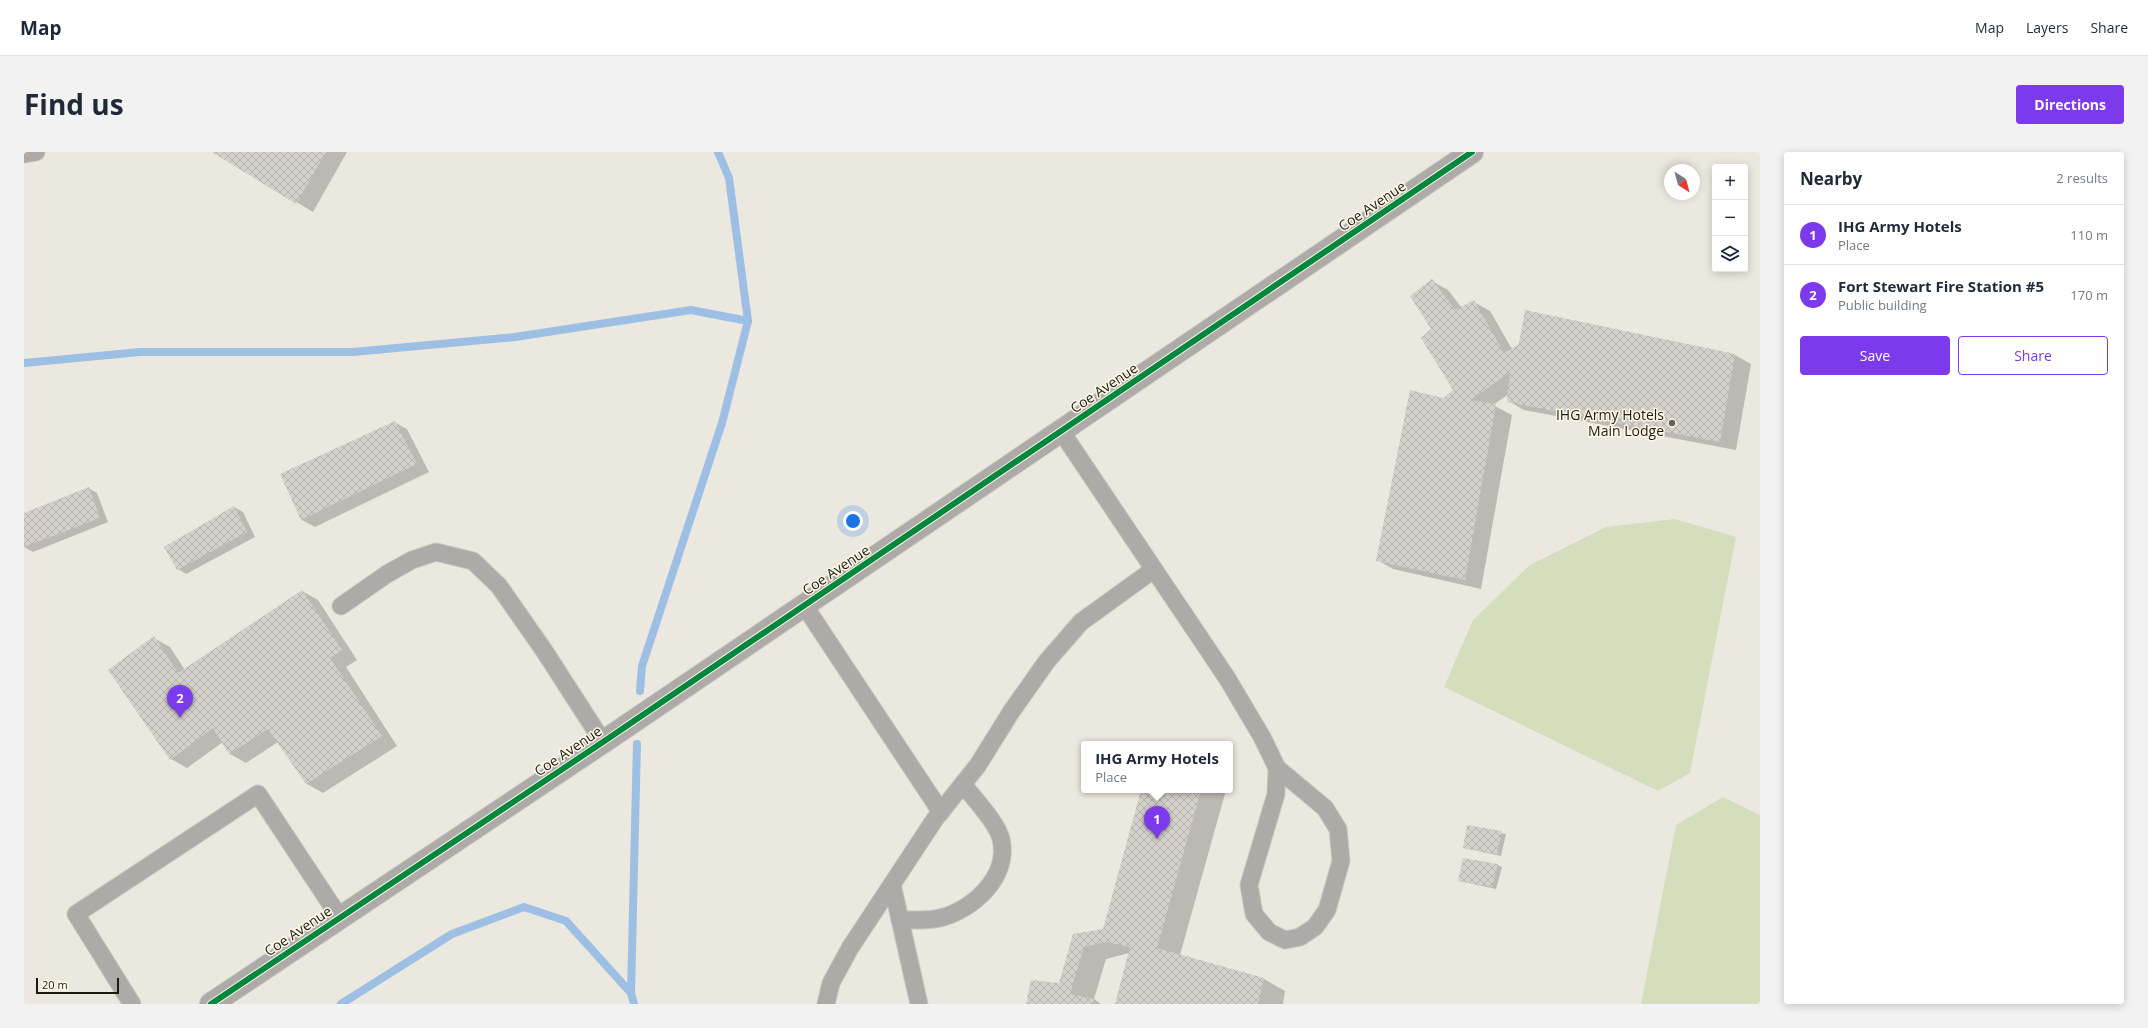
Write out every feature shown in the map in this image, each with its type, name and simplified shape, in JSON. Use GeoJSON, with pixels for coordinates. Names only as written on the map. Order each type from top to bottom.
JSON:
{"type":"FeatureCollection","features":[{"type":"Feature","properties":{"kind":"street","name":"Coe Avenue"},"geometry":{"type":"LineString","coordinates":[[211,1004],[603,742],[1472,152]]}},
{"type":"Feature","properties":{"kind":"lane"},"geometry":{"type":"LineString","coordinates":[[24,154],[36,152]]}},
{"type":"Feature","properties":{"kind":"lane"},"geometry":{"type":"LineString","coordinates":[[1061,431],[1227,678],[1262,737],[1277,768],[1325,808],[1338,828],[1341,861],[1327,910],[1315,927],[1300,937],[1284,940],[1269,932],[1254,914],[1249,885],[1276,794],[1277,768]]}},
{"type":"Feature","properties":{"kind":"lane"},"geometry":{"type":"LineString","coordinates":[[341,606],[387,574],[412,560],[436,552],[473,561],[499,586],[545,652],[603,742]]}},
{"type":"Feature","properties":{"kind":"lane"},"geometry":{"type":"LineString","coordinates":[[826,1004],[831,983],[850,948],[941,812],[978,765],[1047,661],[1081,622],[1153,570]]}},
{"type":"Feature","properties":{"kind":"lane"},"geometry":{"type":"LineString","coordinates":[[804,605],[941,812]]}},
{"type":"Feature","properties":{"kind":"lane"},"geometry":{"type":"LineString","coordinates":[[900,920],[940,918],[971,904],[997,876],[1002,856],[1001,838],[992,822],[962,784]]}},
{"type":"Feature","properties":{"kind":"lane"},"geometry":{"type":"LineString","coordinates":[[132,1004],[76,914],[258,794],[340,918]]}},
{"type":"Feature","properties":{"kind":"lane"},"geometry":{"type":"LineString","coordinates":[[892,884],[919,1004]]}},
{"type":"Feature","properties":{"kind":"green space"},"geometry":{"type":"Polygon","coordinates":[[[1675,519],[1736,537],[1690,773],[1658,791],[1444,687],[1473,620],[1530,565],[1606,527],[1675,519]]]}},
{"type":"Feature","properties":{"kind":"green space"},"geometry":{"type":"Polygon","coordinates":[[[1723,797],[1760,815],[1760,1004],[1641,1004],[1676,825],[1723,797]]]}},
{"type":"Feature","properties":{"kind":"building"},"geometry":{"type":"Polygon","coordinates":[[[212,152],[326,152],[296,204],[212,152]]]}},
{"type":"Feature","properties":{"kind":"building","name":"IHG Army Hotels Main Lodge"},"geometry":{"type":"Polygon","coordinates":[[[1432,279],[1455,310],[1474,300],[1504,353],[1519,344],[1525,310],[1735,354],[1720,442],[1507,402],[1510,372],[1471,400],[1496,404],[1465,580],[1376,561],[1410,390],[1443,398],[1453,390],[1421,338],[1431,329],[1410,296],[1432,279]]]}},
{"type":"Feature","properties":{"kind":"building"},"geometry":{"type":"Polygon","coordinates":[[[395,421],[417,464],[301,520],[280,474],[395,421]]]}},
{"type":"Feature","properties":{"kind":"building"},"geometry":{"type":"Polygon","coordinates":[[[89,487],[100,518],[24,547],[24,513],[89,487]]]}},
{"type":"Feature","properties":{"kind":"building"},"geometry":{"type":"Polygon","coordinates":[[[234,506],[247,532],[177,570],[164,547],[234,506]]]}},
{"type":"Feature","properties":{"kind":"building"},"geometry":{"type":"Polygon","coordinates":[[[302,590],[342,650],[330,658],[382,736],[306,784],[268,729],[229,754],[213,728],[170,760],[108,670],[154,636],[178,673],[302,590]]]}},
{"type":"Feature","properties":{"kind":"building"},"geometry":{"type":"Polygon","coordinates":[[[1140,793],[1200,793],[1157,948],[1264,978],[1258,1004],[1115,1004],[1130,947],[1106,942],[1084,947],[1070,994],[1094,999],[1092,1004],[1026,1004],[1031,980],[1059,983],[1073,934],[1103,929],[1140,793]]]}},
{"type":"Feature","properties":{"kind":"building"},"geometry":{"type":"Polygon","coordinates":[[[1467,825],[1502,831],[1497,854],[1463,848],[1467,825]]]}},
{"type":"Feature","properties":{"kind":"building"},"geometry":{"type":"Polygon","coordinates":[[[1463,858],[1498,864],[1492,887],[1458,881],[1463,858]]]}},
{"type":"Feature","properties":{"kind":"waterway"},"geometry":{"type":"LineString","coordinates":[[640,691],[642,666],[722,423],[748,321],[729,178],[718,152]]}},
{"type":"Feature","properties":{"kind":"waterway"},"geometry":{"type":"LineString","coordinates":[[24,363],[140,352],[353,352],[515,337],[691,310],[748,321]]}},
{"type":"Feature","properties":{"kind":"waterway"},"geometry":{"type":"LineString","coordinates":[[634,1004],[631,993],[637,744]]}},
{"type":"Feature","properties":{"kind":"waterway"},"geometry":{"type":"LineString","coordinates":[[341,1004],[452,934],[524,907],[566,921],[631,993]]}},
{"type":"Feature","properties":{"kind":"cycle path"},"geometry":{"type":"LineString","coordinates":[[211,1004],[603,742],[1472,152]]}},
{"type":"Feature","properties":{"kind":"place","name":"IHG Army Hotels Main Lodge"},"geometry":{"type":"Point","coordinates":[1672,423]}},
{"type":"Feature","properties":{"kind":"place","name":"Fort Stewart Fire Station #5"},"geometry":{"type":"Point","coordinates":[180,718]}},
{"type":"Feature","properties":{"kind":"place","name":"IHG Army Hotels"},"geometry":{"type":"Point","coordinates":[1157,839]}}]}
